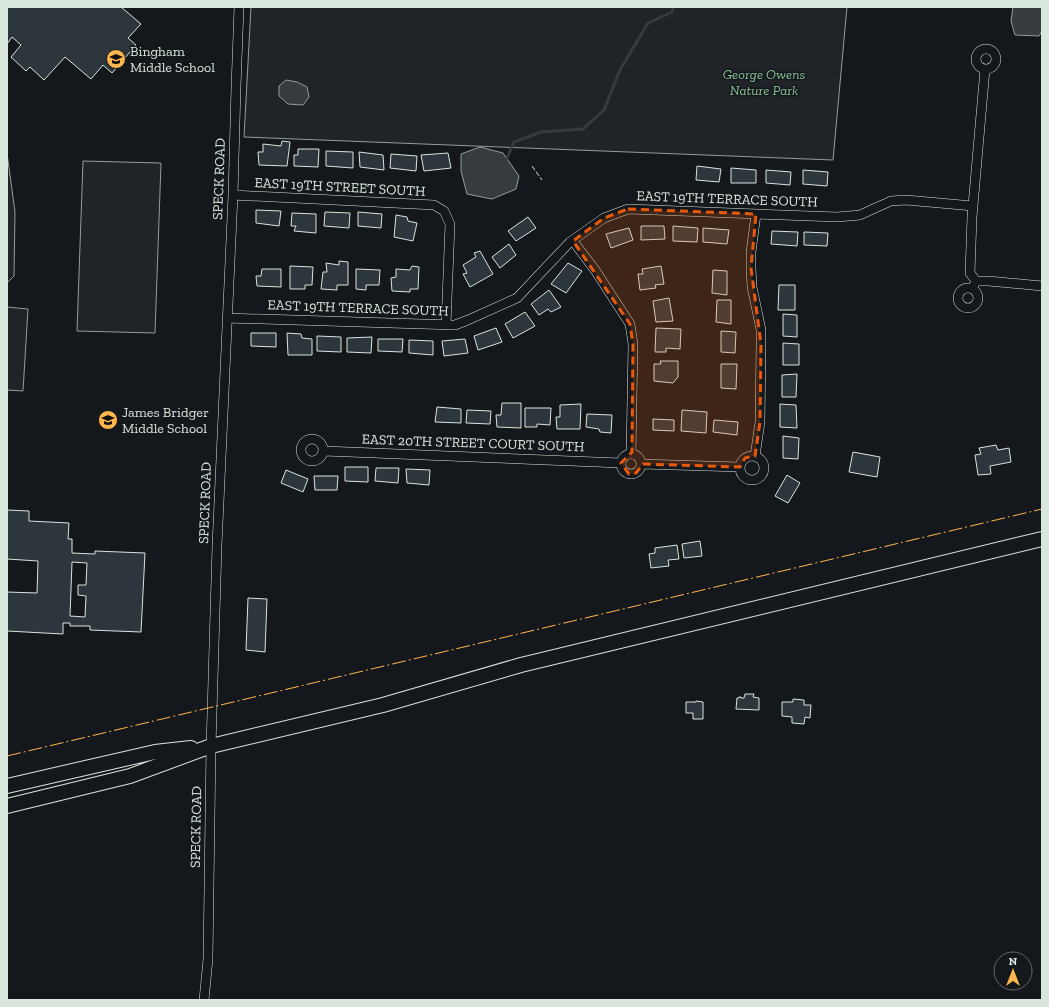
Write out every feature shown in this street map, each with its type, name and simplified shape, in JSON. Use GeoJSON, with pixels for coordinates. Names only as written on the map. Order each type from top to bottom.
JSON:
{"type":"FeatureCollection","features":[{"type":"Feature","properties":{"kind":"main road"},"geometry":{"type":"LineString","coordinates":[[7,806],[130,776],[211,746],[383,705],[528,663],[1042,538]]}},
{"type":"Feature","properties":{"kind":"main road"},"geometry":{"type":"LineString","coordinates":[[7,786],[155,752],[211,746]]}},
{"type":"Feature","properties":{"kind":"street","name":"SPECK ROAD"},"geometry":{"type":"LineString","coordinates":[[204,1000],[208,959],[211,746],[217,554],[233,195],[239,7]]}},
{"type":"Feature","properties":{"kind":"street"},"geometry":{"type":"LineString","coordinates":[[985,69],[973,206],[970,274],[974,285],[988,281],[1042,286]]}},
{"type":"Feature","properties":{"kind":"street","name":"EAST 19TH STREET SOUTH"},"geometry":{"type":"LineString","coordinates":[[233,195],[434,205],[444,211],[450,224],[446,325]]}},
{"type":"Feature","properties":{"kind":"street","name":"EAST 19TH TERRACE SOUTH"},"geometry":{"type":"LineString","coordinates":[[227,318],[455,325],[517,298],[573,241],[604,218],[628,209],[837,218],[860,216],[891,201],[906,200],[973,206]]}},
{"type":"Feature","properties":{"kind":"street"},"geometry":{"type":"LineString","coordinates":[[755,456],[760,422],[761,344],[761,330],[752,287],[751,268],[751,252],[756,214]]}},
{"type":"Feature","properties":{"kind":"street"},"geometry":{"type":"LineString","coordinates":[[573,241],[595,270],[630,324],[633,344],[632,454]]}},
{"type":"Feature","properties":{"kind":"street","name":"EAST 20TH STREET COURT SOUTH"},"geometry":{"type":"LineString","coordinates":[[324,451],[621,463]]}},
{"type":"Feature","properties":{"kind":"street"},"geometry":{"type":"LineString","coordinates":[[628,454],[635,454],[640,458],[641,464],[636,473],[629,474],[623,470],[621,463],[623,457],[628,454]]}},
{"type":"Feature","properties":{"kind":"street"},"geometry":{"type":"LineString","coordinates":[[751,456],[761,459],[764,466],[763,473],[758,478],[751,480],[742,474],[740,467],[745,458],[751,456]]}},
{"type":"Feature","properties":{"kind":"street"},"geometry":{"type":"LineString","coordinates":[[641,464],[740,467]]}},
{"type":"Feature","properties":{"kind":"highlighted area"},"geometry":{"type":"Polygon","coordinates":[[[628,209],[756,214],[751,268],[761,344],[760,422],[755,456],[745,458],[740,467],[643,464],[636,473],[629,474],[621,463],[632,452],[633,344],[630,324],[573,241],[604,218],[628,209]]]}},
{"type":"Feature","properties":{"kind":"green space","name":"George Owens Nature Park"},"geometry":{"type":"Polygon","coordinates":[[[251,7],[847,7],[833,160],[244,137],[251,7]]]}},
{"type":"Feature","properties":{"kind":"green space"},"geometry":{"type":"Polygon","coordinates":[[[7,153],[15,212],[14,276],[7,283],[7,153]]]}},
{"type":"Feature","properties":{"kind":"green space"},"geometry":{"type":"Polygon","coordinates":[[[83,161],[161,163],[155,333],[77,331],[83,161]]]}},
{"type":"Feature","properties":{"kind":"green space"},"geometry":{"type":"Polygon","coordinates":[[[7,307],[28,309],[23,391],[7,390],[7,307]]]}},
{"type":"Feature","properties":{"kind":"shaded area"},"geometry":{"type":"Polygon","coordinates":[[[1013,7],[1042,7],[1042,31],[1039,36],[1015,35],[1011,21],[1013,7]]]}},
{"type":"Feature","properties":{"kind":"shaded area"},"geometry":{"type":"Polygon","coordinates":[[[286,80],[297,82],[307,87],[309,97],[303,105],[288,104],[279,96],[279,86],[286,80]]]}},
{"type":"Feature","properties":{"kind":"shaded area"},"geometry":{"type":"Polygon","coordinates":[[[480,147],[503,153],[519,176],[516,189],[492,199],[467,194],[461,171],[461,154],[480,147]]]}},
{"type":"Feature","properties":{"kind":"building","name":"Bingham Middle School"},"geometry":{"type":"Polygon","coordinates":[[[7,7],[121,7],[141,24],[128,38],[136,45],[112,73],[103,65],[91,79],[65,57],[44,80],[30,67],[26,71],[11,57],[21,45],[12,37],[7,44],[7,7]]]}},
{"type":"Feature","properties":{"kind":"building"},"geometry":{"type":"Polygon","coordinates":[[[282,141],[290,142],[287,166],[259,165],[258,152],[263,152],[263,144],[281,146],[282,141]]]}},
{"type":"Feature","properties":{"kind":"building"},"geometry":{"type":"Polygon","coordinates":[[[298,149],[319,149],[318,167],[294,166],[294,155],[298,155],[298,149]]]}},
{"type":"Feature","properties":{"kind":"building"},"geometry":{"type":"Polygon","coordinates":[[[326,151],[353,152],[353,168],[326,166],[326,151]]]}},
{"type":"Feature","properties":{"kind":"building"},"geometry":{"type":"Polygon","coordinates":[[[359,152],[383,155],[384,170],[360,167],[359,152]]]}},
{"type":"Feature","properties":{"kind":"building"},"geometry":{"type":"Polygon","coordinates":[[[448,153],[451,168],[424,171],[421,155],[448,153]]]}},
{"type":"Feature","properties":{"kind":"building"},"geometry":{"type":"Polygon","coordinates":[[[391,154],[417,156],[416,171],[390,168],[391,154]]]}},
{"type":"Feature","properties":{"kind":"building"},"geometry":{"type":"Polygon","coordinates":[[[697,166],[721,169],[719,182],[696,180],[697,166]]]}},
{"type":"Feature","properties":{"kind":"building"},"geometry":{"type":"Polygon","coordinates":[[[731,168],[756,170],[756,183],[731,183],[731,168]]]}},
{"type":"Feature","properties":{"kind":"building"},"geometry":{"type":"Polygon","coordinates":[[[766,170],[791,172],[790,185],[766,183],[766,170]]]}},
{"type":"Feature","properties":{"kind":"building"},"geometry":{"type":"Polygon","coordinates":[[[803,170],[828,172],[827,186],[803,184],[803,170]]]}},
{"type":"Feature","properties":{"kind":"building"},"geometry":{"type":"Polygon","coordinates":[[[256,210],[281,211],[279,226],[256,223],[256,210]]]}},
{"type":"Feature","properties":{"kind":"building"},"geometry":{"type":"Polygon","coordinates":[[[325,212],[350,213],[349,228],[324,226],[325,212]]]}},
{"type":"Feature","properties":{"kind":"building"},"geometry":{"type":"Polygon","coordinates":[[[358,212],[382,214],[381,228],[358,226],[358,212]]]}},
{"type":"Feature","properties":{"kind":"building"},"geometry":{"type":"Polygon","coordinates":[[[292,213],[316,214],[316,233],[294,231],[296,226],[291,226],[292,213]]]}},
{"type":"Feature","properties":{"kind":"building"},"geometry":{"type":"Polygon","coordinates":[[[396,215],[407,217],[408,221],[417,223],[413,241],[394,237],[396,215]]]}},
{"type":"Feature","properties":{"kind":"building"},"geometry":{"type":"Polygon","coordinates":[[[528,217],[536,228],[516,241],[508,231],[528,217]]]}},
{"type":"Feature","properties":{"kind":"building"},"geometry":{"type":"Polygon","coordinates":[[[641,226],[664,226],[665,239],[641,240],[641,226]]]}},
{"type":"Feature","properties":{"kind":"building"},"geometry":{"type":"Polygon","coordinates":[[[673,226],[698,228],[697,242],[673,241],[673,226]]]}},
{"type":"Feature","properties":{"kind":"building"},"geometry":{"type":"Polygon","coordinates":[[[629,228],[633,240],[611,248],[606,234],[629,228]]]}},
{"type":"Feature","properties":{"kind":"building"},"geometry":{"type":"Polygon","coordinates":[[[703,228],[729,230],[727,244],[703,242],[703,228]]]}},
{"type":"Feature","properties":{"kind":"building"},"geometry":{"type":"Polygon","coordinates":[[[772,231],[798,232],[797,246],[771,244],[772,231]]]}},
{"type":"Feature","properties":{"kind":"building"},"geometry":{"type":"Polygon","coordinates":[[[804,232],[828,233],[827,246],[804,245],[804,232]]]}},
{"type":"Feature","properties":{"kind":"building"},"geometry":{"type":"Polygon","coordinates":[[[509,244],[516,255],[500,268],[492,257],[509,244]]]}},
{"type":"Feature","properties":{"kind":"building"},"geometry":{"type":"Polygon","coordinates":[[[480,251],[493,274],[470,287],[463,274],[467,273],[463,265],[476,257],[474,253],[480,251]]]}},
{"type":"Feature","properties":{"kind":"building"},"geometry":{"type":"Polygon","coordinates":[[[339,261],[348,262],[348,285],[337,285],[337,290],[321,289],[323,272],[327,272],[326,263],[339,265],[339,261]]]}},
{"type":"Feature","properties":{"kind":"building"},"geometry":{"type":"Polygon","coordinates":[[[568,263],[582,271],[566,293],[551,284],[568,263]]]}},
{"type":"Feature","properties":{"kind":"building"},"geometry":{"type":"Polygon","coordinates":[[[290,266],[313,267],[312,285],[305,285],[305,289],[290,289],[290,266]]]}},
{"type":"Feature","properties":{"kind":"building"},"geometry":{"type":"Polygon","coordinates":[[[412,266],[419,267],[418,289],[410,289],[410,292],[392,291],[391,278],[396,277],[396,269],[410,270],[412,266]]]}},
{"type":"Feature","properties":{"kind":"building"},"geometry":{"type":"Polygon","coordinates":[[[661,266],[664,284],[655,285],[656,288],[640,290],[638,274],[643,274],[642,269],[661,266]]]}},
{"type":"Feature","properties":{"kind":"building"},"geometry":{"type":"Polygon","coordinates":[[[262,269],[281,269],[281,287],[257,286],[256,276],[261,276],[262,269]]]}},
{"type":"Feature","properties":{"kind":"building"},"geometry":{"type":"Polygon","coordinates":[[[356,269],[380,270],[379,285],[366,285],[366,290],[356,289],[356,269]]]}},
{"type":"Feature","properties":{"kind":"building"},"geometry":{"type":"Polygon","coordinates":[[[713,270],[727,271],[727,295],[712,293],[713,270]]]}},
{"type":"Feature","properties":{"kind":"building"},"geometry":{"type":"Polygon","coordinates":[[[779,285],[795,285],[795,310],[778,310],[779,285]]]}},
{"type":"Feature","properties":{"kind":"building"},"geometry":{"type":"Polygon","coordinates":[[[549,290],[561,307],[551,312],[548,309],[539,315],[531,304],[549,290]]]}},
{"type":"Feature","properties":{"kind":"building"},"geometry":{"type":"Polygon","coordinates":[[[669,298],[673,321],[656,322],[653,301],[669,298]]]}},
{"type":"Feature","properties":{"kind":"building"},"geometry":{"type":"Polygon","coordinates":[[[717,300],[731,300],[731,324],[716,322],[717,300]]]}},
{"type":"Feature","properties":{"kind":"building"},"geometry":{"type":"Polygon","coordinates":[[[525,312],[535,326],[513,338],[505,324],[525,312]]]}},
{"type":"Feature","properties":{"kind":"building"},"geometry":{"type":"Polygon","coordinates":[[[783,314],[797,315],[797,337],[783,336],[783,314]]]}},
{"type":"Feature","properties":{"kind":"building"},"geometry":{"type":"Polygon","coordinates":[[[496,328],[502,342],[478,350],[474,336],[496,328]]]}},
{"type":"Feature","properties":{"kind":"building"},"geometry":{"type":"Polygon","coordinates":[[[656,328],[681,329],[680,349],[666,348],[666,352],[655,352],[656,328]]]}},
{"type":"Feature","properties":{"kind":"building"},"geometry":{"type":"Polygon","coordinates":[[[721,331],[736,332],[735,353],[721,352],[721,331]]]}},
{"type":"Feature","properties":{"kind":"building"},"geometry":{"type":"Polygon","coordinates":[[[251,333],[276,333],[276,347],[251,346],[251,333]]]}},
{"type":"Feature","properties":{"kind":"building"},"geometry":{"type":"Polygon","coordinates":[[[287,333],[301,334],[302,338],[312,339],[312,355],[288,355],[287,333]]]}},
{"type":"Feature","properties":{"kind":"building"},"geometry":{"type":"Polygon","coordinates":[[[317,336],[341,337],[341,352],[317,351],[317,336]]]}},
{"type":"Feature","properties":{"kind":"building"},"geometry":{"type":"Polygon","coordinates":[[[372,337],[371,353],[347,352],[347,338],[372,337]]]}},
{"type":"Feature","properties":{"kind":"building"},"geometry":{"type":"Polygon","coordinates":[[[378,339],[403,339],[402,352],[378,351],[378,339]]]}},
{"type":"Feature","properties":{"kind":"building"},"geometry":{"type":"Polygon","coordinates":[[[465,339],[468,353],[444,356],[442,341],[465,339]]]}},
{"type":"Feature","properties":{"kind":"building"},"geometry":{"type":"Polygon","coordinates":[[[409,340],[433,341],[433,355],[409,353],[409,340]]]}},
{"type":"Feature","properties":{"kind":"building"},"geometry":{"type":"Polygon","coordinates":[[[783,343],[799,344],[799,365],[783,365],[783,343]]]}},
{"type":"Feature","properties":{"kind":"building"},"geometry":{"type":"Polygon","coordinates":[[[660,361],[678,361],[678,377],[673,383],[654,381],[654,364],[661,364],[660,361]]]}},
{"type":"Feature","properties":{"kind":"building"},"geometry":{"type":"Polygon","coordinates":[[[721,364],[737,364],[736,389],[721,388],[721,364]]]}},
{"type":"Feature","properties":{"kind":"building"},"geometry":{"type":"Polygon","coordinates":[[[797,374],[796,397],[782,397],[782,375],[797,374]]]}},
{"type":"Feature","properties":{"kind":"building"},"geometry":{"type":"Polygon","coordinates":[[[502,403],[521,403],[521,428],[497,427],[496,415],[501,415],[502,403]]]}},
{"type":"Feature","properties":{"kind":"building"},"geometry":{"type":"Polygon","coordinates":[[[581,404],[580,429],[557,429],[556,417],[560,417],[560,405],[581,404]]]}},
{"type":"Feature","properties":{"kind":"building"},"geometry":{"type":"Polygon","coordinates":[[[780,404],[796,405],[797,428],[780,427],[780,404]]]}},
{"type":"Feature","properties":{"kind":"building"},"geometry":{"type":"Polygon","coordinates":[[[437,407],[461,409],[461,423],[435,422],[437,407]]]}},
{"type":"Feature","properties":{"kind":"building"},"geometry":{"type":"Polygon","coordinates":[[[525,408],[551,408],[550,425],[537,424],[537,427],[525,427],[525,408]]]}},
{"type":"Feature","properties":{"kind":"building"},"geometry":{"type":"Polygon","coordinates":[[[467,410],[491,411],[490,424],[466,423],[467,410]]]}},
{"type":"Feature","properties":{"kind":"building"},"geometry":{"type":"Polygon","coordinates":[[[682,410],[707,412],[706,433],[681,431],[682,410]]]}},
{"type":"Feature","properties":{"kind":"building"},"geometry":{"type":"Polygon","coordinates":[[[587,414],[612,415],[611,433],[600,432],[599,429],[586,427],[587,414]]]}},
{"type":"Feature","properties":{"kind":"building"},"geometry":{"type":"Polygon","coordinates":[[[653,419],[674,420],[674,431],[653,430],[653,419]]]}},
{"type":"Feature","properties":{"kind":"building"},"geometry":{"type":"Polygon","coordinates":[[[714,420],[738,422],[737,435],[713,432],[714,420]]]}},
{"type":"Feature","properties":{"kind":"building"},"geometry":{"type":"Polygon","coordinates":[[[783,436],[799,438],[798,459],[783,458],[783,436]]]}},
{"type":"Feature","properties":{"kind":"building"},"geometry":{"type":"Polygon","coordinates":[[[996,445],[998,450],[1009,448],[1011,462],[990,466],[991,474],[978,475],[975,455],[981,454],[979,448],[996,445]]]}},
{"type":"Feature","properties":{"kind":"building"},"geometry":{"type":"Polygon","coordinates":[[[853,452],[880,457],[877,477],[849,472],[853,452]]]}},
{"type":"Feature","properties":{"kind":"building"},"geometry":{"type":"Polygon","coordinates":[[[345,467],[368,467],[368,482],[345,481],[345,467]]]}},
{"type":"Feature","properties":{"kind":"building"},"geometry":{"type":"Polygon","coordinates":[[[376,468],[399,468],[398,483],[375,481],[376,468]]]}},
{"type":"Feature","properties":{"kind":"building"},"geometry":{"type":"Polygon","coordinates":[[[406,469],[430,470],[429,485],[407,483],[406,469]]]}},
{"type":"Feature","properties":{"kind":"building"},"geometry":{"type":"Polygon","coordinates":[[[286,470],[308,479],[303,492],[281,483],[286,470]]]}},
{"type":"Feature","properties":{"kind":"building"},"geometry":{"type":"Polygon","coordinates":[[[787,475],[800,483],[788,503],[775,496],[787,475]]]}},
{"type":"Feature","properties":{"kind":"building"},"geometry":{"type":"Polygon","coordinates":[[[314,476],[338,476],[337,490],[315,490],[314,476]]]}},
{"type":"Feature","properties":{"kind":"building"},"geometry":{"type":"Polygon","coordinates":[[[7,510],[29,511],[29,521],[69,523],[68,539],[72,539],[72,553],[95,554],[95,551],[145,553],[141,632],[90,630],[90,626],[70,626],[70,623],[63,623],[63,634],[7,631],[7,592],[37,593],[38,561],[7,559],[7,510]],[[72,562],[70,616],[85,617],[86,596],[78,595],[78,585],[86,585],[87,563],[72,562]]]}},
{"type":"Feature","properties":{"kind":"building"},"geometry":{"type":"Polygon","coordinates":[[[700,541],[702,556],[684,558],[682,544],[700,541]]]}},
{"type":"Feature","properties":{"kind":"building"},"geometry":{"type":"Polygon","coordinates":[[[677,545],[679,559],[668,560],[669,566],[651,568],[649,554],[655,553],[655,548],[677,545]]]}},
{"type":"Feature","properties":{"kind":"building"},"geometry":{"type":"Polygon","coordinates":[[[248,598],[267,599],[265,652],[246,650],[248,598]]]}},
{"type":"Feature","properties":{"kind":"building"},"geometry":{"type":"Polygon","coordinates":[[[745,694],[754,694],[753,697],[759,698],[759,710],[736,709],[737,698],[744,698],[745,694]]]}},
{"type":"Feature","properties":{"kind":"building"},"geometry":{"type":"Polygon","coordinates":[[[793,699],[804,700],[804,705],[811,705],[810,718],[805,717],[804,724],[792,723],[792,717],[782,716],[782,702],[793,702],[793,699]]]}},
{"type":"Feature","properties":{"kind":"building"},"geometry":{"type":"Polygon","coordinates":[[[686,702],[703,702],[703,719],[693,719],[693,713],[686,713],[686,702]]]}},
{"type":"Feature","properties":{"kind":"waterway"},"geometry":{"type":"LineString","coordinates":[[507,158],[514,142],[541,132],[583,129],[604,110],[620,70],[648,23],[672,12],[673,7]]}},
{"type":"Feature","properties":{"kind":"fence"},"geometry":{"type":"LineString","coordinates":[[532,166],[542,180]]}},
{"type":"Feature","properties":{"kind":"power"},"geometry":{"type":"LineString","coordinates":[[7,756],[1042,509]]}},
{"type":"Feature","properties":{"kind":"place","name":"Bingham Middle School"},"geometry":{"type":"Point","coordinates":[116,59]}},
{"type":"Feature","properties":{"kind":"place","name":"James Bridger Middle School"},"geometry":{"type":"Point","coordinates":[108,420]}}]}
